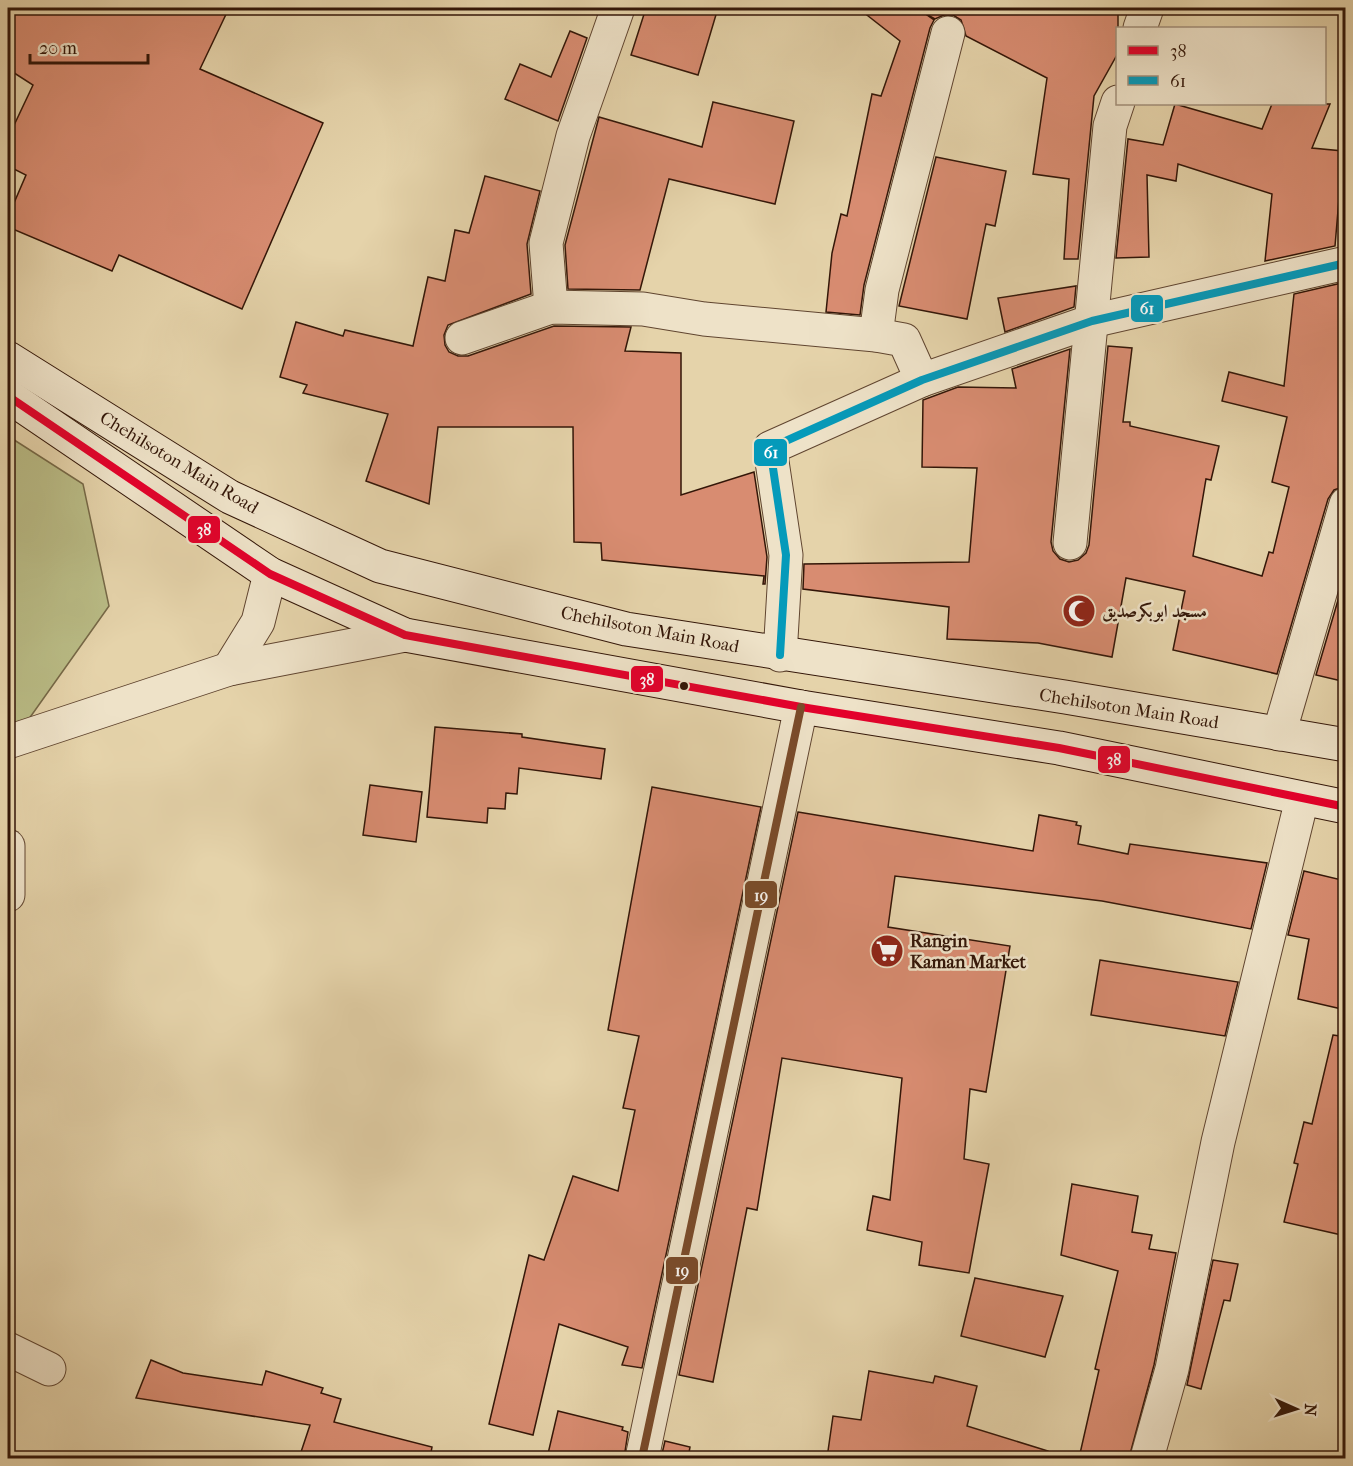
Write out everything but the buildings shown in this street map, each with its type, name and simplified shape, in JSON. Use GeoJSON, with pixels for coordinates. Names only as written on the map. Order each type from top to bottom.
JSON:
{"type":"FeatureCollection","features":[{"type":"Feature","properties":{"kind":"street"},"geometry":{"type":"LineString","coordinates":[[551,307],[546,243],[573,136],[618,8]]}},
{"type":"Feature","properties":{"kind":"street"},"geometry":{"type":"LineString","coordinates":[[1140,27],[1147,8]]}},
{"type":"Feature","properties":{"kind":"street"},"geometry":{"type":"LineString","coordinates":[[876,335],[882,290],[948,33]]}},
{"type":"Feature","properties":{"kind":"street"},"geometry":{"type":"LineString","coordinates":[[1070,543],[1110,126],[1117,105]]}},
{"type":"Feature","properties":{"kind":"street"},"geometry":{"type":"LineString","coordinates":[[780,655],[786,555],[770,448],[922,380],[1092,321],[1346,263]]}},
{"type":"Feature","properties":{"kind":"street"},"geometry":{"type":"LineString","coordinates":[[462,338],[551,307],[644,309],[704,319],[876,335],[904,340],[922,380]]}},
{"type":"Feature","properties":{"kind":"street","name":"Chehilsoton Main Road"},"geometry":{"type":"LineString","coordinates":[[8,358],[230,497],[380,566],[626,629],[1346,745]]}},
{"type":"Feature","properties":{"kind":"street","name":"Chehilsoton Main Road"},"geometry":{"type":"LineString","coordinates":[[8,396],[270,574],[405,635],[801,707],[1059,748],[1346,807]]}},
{"type":"Feature","properties":{"kind":"street"},"geometry":{"type":"LineString","coordinates":[[1280,734],[1346,504]]}},
{"type":"Feature","properties":{"kind":"street"},"geometry":{"type":"LineString","coordinates":[[229,669],[258,622],[270,574]]}},
{"type":"Feature","properties":{"kind":"street"},"geometry":{"type":"LineString","coordinates":[[8,742],[229,669],[405,635]]}},
{"type":"Feature","properties":{"kind":"street"},"geometry":{"type":"LineString","coordinates":[[642,1458],[801,707]]}},
{"type":"Feature","properties":{"kind":"street"},"geometry":{"type":"LineString","coordinates":[[1147,1458],[1172,1369],[1218,1142],[1302,799]]}},
{"type":"Feature","properties":{"kind":"street"},"geometry":{"type":"LineString","coordinates":[[8,846],[8,895]]}},
{"type":"Feature","properties":{"kind":"street"},"geometry":{"type":"LineString","coordinates":[[8,1349],[49,1369]]}},
{"type":"Feature","properties":{"kind":"green space"},"geometry":{"type":"Polygon","coordinates":[[[8,436],[83,484],[109,606],[26,723],[8,728],[8,436]]]}},
{"type":"Feature","properties":{"kind":"transit line","name":"61"},"geometry":{"type":"LineString","coordinates":[[780,655],[786,555],[770,448],[922,380],[1092,321],[1346,263]]}},
{"type":"Feature","properties":{"kind":"transit line","name":"38"},"geometry":{"type":"LineString","coordinates":[[8,396],[270,574],[405,635],[801,707],[1059,748],[1346,807]]}},
{"type":"Feature","properties":{"kind":"transit line","name":"19"},"geometry":{"type":"LineString","coordinates":[[642,1458],[801,707]]}},
{"type":"Feature","properties":{"kind":"place","name":"مسجد ابوبکرصدیق"},"geometry":{"type":"Point","coordinates":[1079,611]}},
{"type":"Feature","properties":{"kind":"place","name":"Rangin Kaman Market"},"geometry":{"type":"Point","coordinates":[887,951]}}]}
